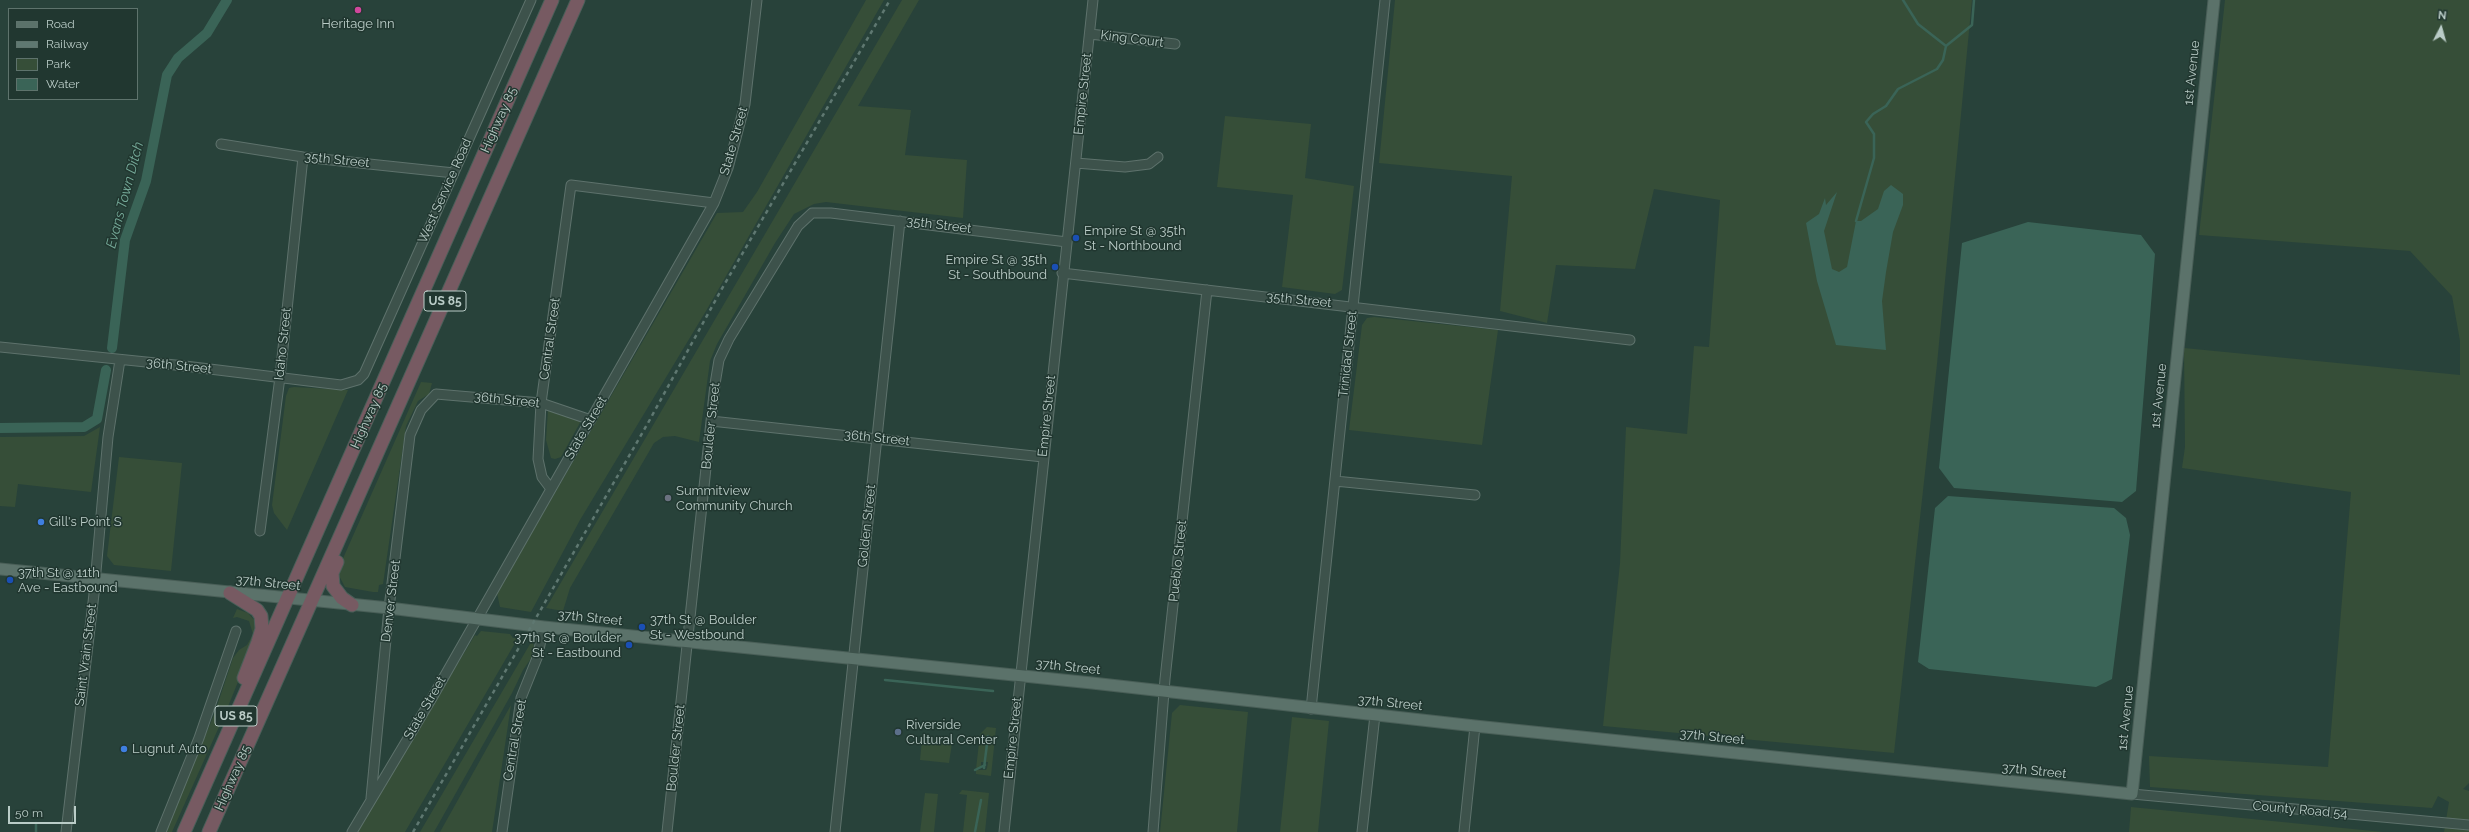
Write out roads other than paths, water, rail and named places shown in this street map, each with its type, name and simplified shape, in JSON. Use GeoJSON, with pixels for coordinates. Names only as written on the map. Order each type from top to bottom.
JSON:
{"type":"FeatureCollection","features":[{"type":"Feature","properties":{"kind":"highway","name":"Highway 85"},"geometry":{"type":"LineString","coordinates":[[184,832],[552,0]]}},
{"type":"Feature","properties":{"kind":"highway","name":"Highway 85"},"geometry":{"type":"LineString","coordinates":[[209,832],[578,0]]}},
{"type":"Feature","properties":{"kind":"highway"},"geometry":{"type":"LineString","coordinates":[[352,605],[336,591],[332,581],[332,573],[376,474],[381,446]]}},
{"type":"Feature","properties":{"kind":"highway"},"geometry":{"type":"LineString","coordinates":[[230,593],[257,610],[261,616],[262,628],[237,696],[237,713]]}},
{"type":"Feature","properties":{"kind":"main road","name":"1st Avenue"},"geometry":{"type":"LineString","coordinates":[[2132,794],[2214,0]]}},
{"type":"Feature","properties":{"kind":"main road","name":"37th Street"},"geometry":{"type":"LineString","coordinates":[[0,569],[94,580],[389,608],[544,627],[1020,676],[1311,709],[2132,794]]}},
{"type":"Feature","properties":{"kind":"street","name":"West Service Road"},"geometry":{"type":"LineString","coordinates":[[358,380],[364,374],[531,0]]}},
{"type":"Feature","properties":{"kind":"street","name":"State Street"},"geometry":{"type":"LineString","coordinates":[[352,832],[591,420],[714,203],[728,168],[745,104],[757,0]]}},
{"type":"Feature","properties":{"kind":"street","name":"Empire Street"},"geometry":{"type":"LineString","coordinates":[[1004,832],[1062,273],[1076,163],[1093,0]]}},
{"type":"Feature","properties":{"kind":"street","name":"Trinidad Street"},"geometry":{"type":"LineString","coordinates":[[1311,709],[1385,0]]}},
{"type":"Feature","properties":{"kind":"street","name":"King Court"},"geometry":{"type":"LineString","coordinates":[[1090,34],[1175,44]]}},
{"type":"Feature","properties":{"kind":"street","name":"35th Street"},"geometry":{"type":"LineString","coordinates":[[221,144],[303,157],[454,173]]}},
{"type":"Feature","properties":{"kind":"street","name":"Idaho Street"},"geometry":{"type":"LineString","coordinates":[[260,530],[280,377],[303,157]]}},
{"type":"Feature","properties":{"kind":"street"},"geometry":{"type":"LineString","coordinates":[[1076,163],[1125,168],[1149,164],[1158,157]]}},
{"type":"Feature","properties":{"kind":"street","name":"Central Street"},"geometry":{"type":"LineString","coordinates":[[551,489],[542,477],[538,459],[541,403],[571,185],[714,203]]}},
{"type":"Feature","properties":{"kind":"street","name":"35th Street"},"geometry":{"type":"LineString","coordinates":[[812,213],[831,213],[1067,242]]}},
{"type":"Feature","properties":{"kind":"street","name":"Boulder Street"},"geometry":{"type":"LineString","coordinates":[[668,832],[711,421],[720,360],[729,339],[798,226],[812,213]]}},
{"type":"Feature","properties":{"kind":"street","name":"Golden Street"},"geometry":{"type":"LineString","coordinates":[[835,832],[900,221]]}},
{"type":"Feature","properties":{"kind":"street","name":"35th Street"},"geometry":{"type":"LineString","coordinates":[[1062,273],[1353,306],[1630,340]]}},
{"type":"Feature","properties":{"kind":"street","name":"Pueblo Street"},"geometry":{"type":"LineString","coordinates":[[1153,832],[1164,692],[1207,290]]}},
{"type":"Feature","properties":{"kind":"street","name":"36th Street"},"geometry":{"type":"LineString","coordinates":[[0,347],[341,385],[358,380]]}},
{"type":"Feature","properties":{"kind":"street","name":"Saint Vrain Street"},"geometry":{"type":"LineString","coordinates":[[66,832],[108,437],[120,360]]}},
{"type":"Feature","properties":{"kind":"street","name":"36th Street"},"geometry":{"type":"LineString","coordinates":[[424,404],[436,394],[541,403],[591,420]]}},
{"type":"Feature","properties":{"kind":"street","name":"Denver Street"},"geometry":{"type":"LineString","coordinates":[[370,802],[389,608],[410,435],[424,404]]}},
{"type":"Feature","properties":{"kind":"street","name":"36th Street"},"geometry":{"type":"LineString","coordinates":[[711,421],[1043,457]]}},
{"type":"Feature","properties":{"kind":"street"},"geometry":{"type":"LineString","coordinates":[[1334,480],[1475,494]]}},
{"type":"Feature","properties":{"kind":"street","name":"Central Street"},"geometry":{"type":"LineString","coordinates":[[502,832],[521,698],[537,658],[544,627]]}},
{"type":"Feature","properties":{"kind":"street"},"geometry":{"type":"LineString","coordinates":[[160,832],[199,738],[236,631]]}},
{"type":"Feature","properties":{"kind":"street"},"geometry":{"type":"LineString","coordinates":[[1362,832],[1375,715]]}},
{"type":"Feature","properties":{"kind":"street"},"geometry":{"type":"LineString","coordinates":[[1464,832],[1475,726]]}},
{"type":"Feature","properties":{"kind":"street","name":"County Road 54"},"geometry":{"type":"LineString","coordinates":[[2132,794],[2469,825]]}},
{"type":"Feature","properties":{"kind":"water"},"geometry":{"type":"Polygon","coordinates":[[[1891,185],[1903,194],[1903,205],[1893,232],[1882,301],[1886,350],[1836,345],[1817,281],[1806,223],[1819,214],[1825,198],[1826,205],[1837,192],[1824,231],[1832,269],[1839,272],[1847,267],[1856,221],[1861,221],[1878,209],[1884,191],[1891,185]]]}},
{"type":"Feature","properties":{"kind":"water"},"geometry":{"type":"Polygon","coordinates":[[[2028,222],[2141,235],[2155,254],[2136,491],[2122,502],[1954,488],[1939,468],[1962,243],[2028,222]]]}},
{"type":"Feature","properties":{"kind":"water"},"geometry":{"type":"Polygon","coordinates":[[[1948,496],[2114,508],[2126,518],[2130,535],[2112,679],[2096,687],[1929,669],[1918,662],[1935,508],[1948,496]]]}},
{"type":"Feature","properties":{"kind":"waterway","name":"Evans Town Ditch"},"geometry":{"type":"LineString","coordinates":[[112,348],[125,240],[146,181],[167,75],[178,58],[207,33],[227,0]]}},
{"type":"Feature","properties":{"kind":"waterway"},"geometry":{"type":"LineString","coordinates":[[1903,0],[1918,24],[1946,46],[1972,25],[1974,0]]}},
{"type":"Feature","properties":{"kind":"waterway"},"geometry":{"type":"LineString","coordinates":[[1856,221],[1874,158],[1874,134],[1866,122],[1873,114],[1886,106],[1898,89],[1937,69],[1943,60],[1946,46]]}},
{"type":"Feature","properties":{"kind":"waterway","name":"Evans Town Ditch"},"geometry":{"type":"LineString","coordinates":[[0,428],[84,427],[97,419],[106,370]]}},
{"type":"Feature","properties":{"kind":"waterway"},"geometry":{"type":"LineString","coordinates":[[885,680],[993,691]]}},
{"type":"Feature","properties":{"kind":"waterway"},"geometry":{"type":"LineString","coordinates":[[984,768],[988,736]]}},
{"type":"Feature","properties":{"kind":"waterway"},"geometry":{"type":"LineString","coordinates":[[975,770],[985,765]]}},
{"type":"Feature","properties":{"kind":"waterway"},"geometry":{"type":"LineString","coordinates":[[975,832],[981,800]]}},
{"type":"Feature","properties":{"kind":"waterway"},"geometry":{"type":"LineString","coordinates":[[36,823],[36,832]]}},
{"type":"Feature","properties":{"kind":"railway"},"geometry":{"type":"LineString","coordinates":[[413,832],[648,423],[720,292],[890,0]]}},
{"type":"Feature","properties":{"kind":"place","name":"Heritage Inn"},"geometry":{"type":"Point","coordinates":[358,10]}},
{"type":"Feature","properties":{"kind":"place","name":"Empire St @ 35th St - Northbound"},"geometry":{"type":"Point","coordinates":[1076,238]}},
{"type":"Feature","properties":{"kind":"place","name":"Empire St @ 35th St - Southbound"},"geometry":{"type":"Point","coordinates":[1055,267]}},
{"type":"Feature","properties":{"kind":"place","name":"Summitview Community Church"},"geometry":{"type":"Point","coordinates":[668,498]}},
{"type":"Feature","properties":{"kind":"place","name":"Gill's Point S"},"geometry":{"type":"Point","coordinates":[41,522]}},
{"type":"Feature","properties":{"kind":"place","name":"37th St @ 11th Ave - Eastbound"},"geometry":{"type":"Point","coordinates":[10,580]}},
{"type":"Feature","properties":{"kind":"place","name":"37th St @ Boulder St - Westbound"},"geometry":{"type":"Point","coordinates":[642,627]}},
{"type":"Feature","properties":{"kind":"place","name":"37th St @ Boulder St - Eastbound"},"geometry":{"type":"Point","coordinates":[629,645]}},
{"type":"Feature","properties":{"kind":"place","name":"Riverside Cultural Center"},"geometry":{"type":"Point","coordinates":[898,732]}},
{"type":"Feature","properties":{"kind":"place","name":"Lugnut Auto"},"geometry":{"type":"Point","coordinates":[124,749]}}]}
